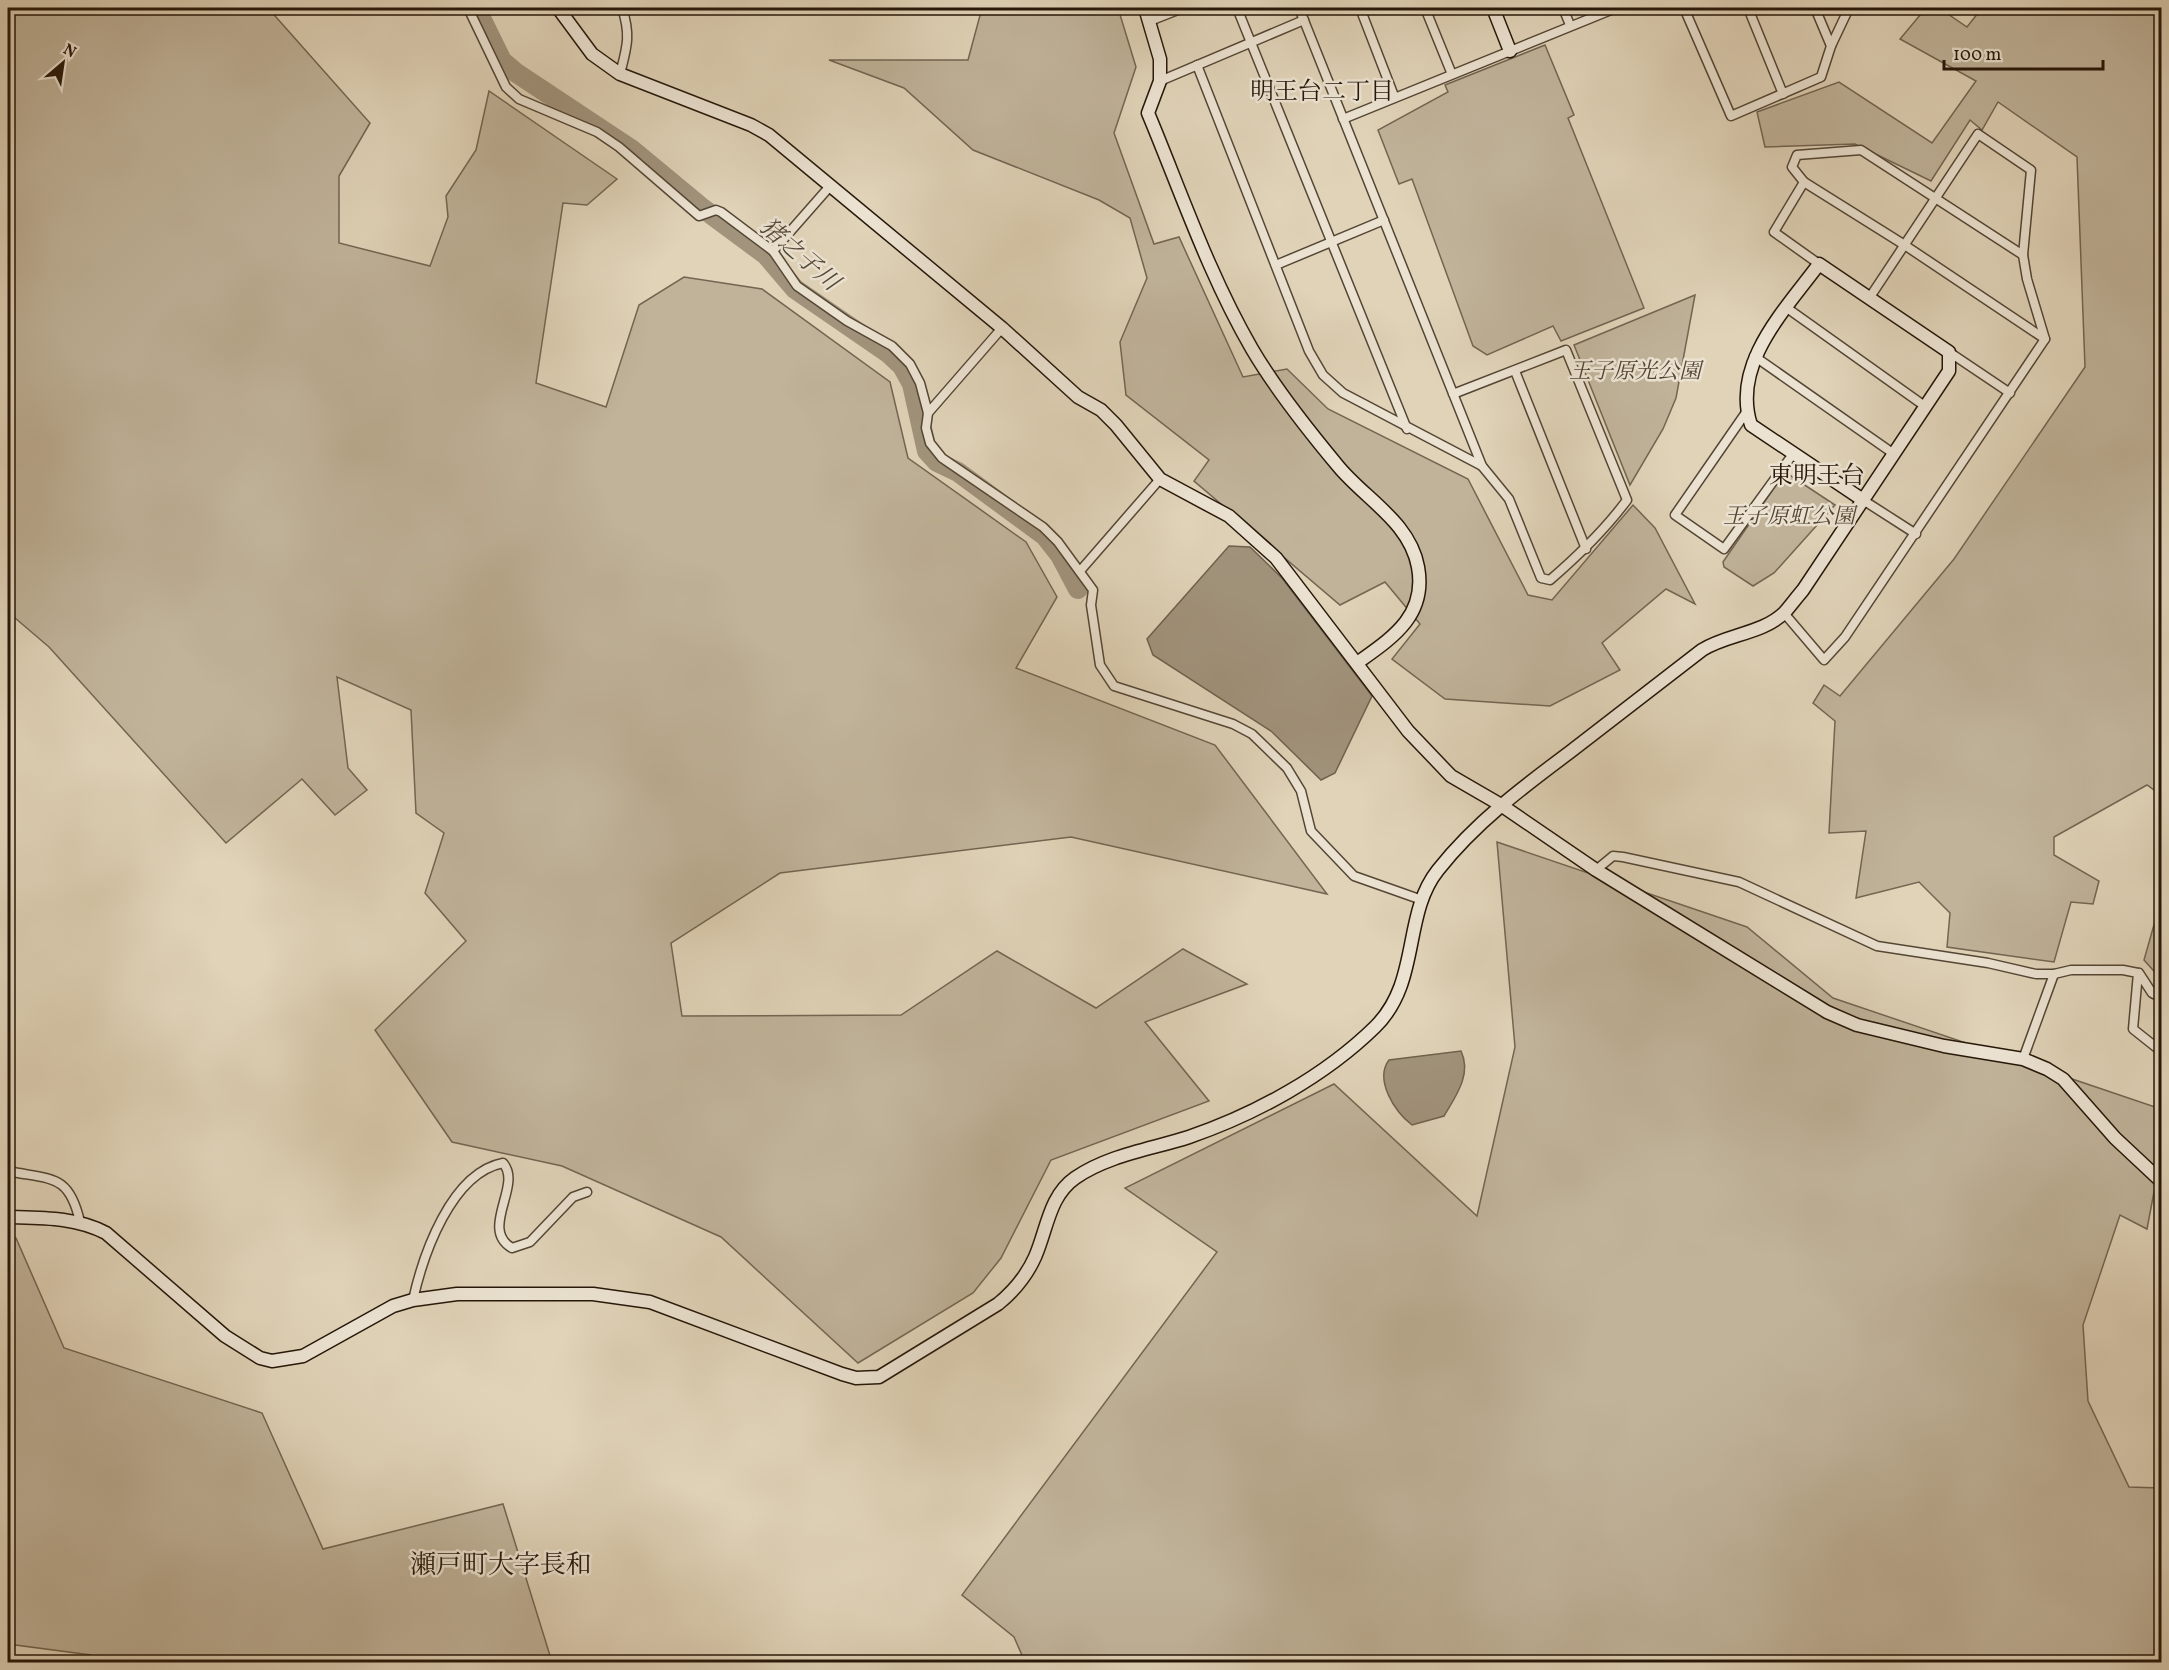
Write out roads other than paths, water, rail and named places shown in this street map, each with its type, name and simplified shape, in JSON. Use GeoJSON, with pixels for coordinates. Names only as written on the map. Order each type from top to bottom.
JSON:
{"type":"FeatureCollection","features":[{"type":"Feature","properties":{"kind":"street"},"geometry":{"type":"LineString","coordinates":[[468,8],[506,87],[519,99],[597,132],[699,216],[716,210],[773,251],[797,286],[846,321],[891,346],[910,364],[920,383],[928,413],[926,428],[930,443],[942,458],[1043,527],[1058,542],[1093,590],[1091,605],[1100,665],[1114,686],[1233,724],[1252,734],[1287,768],[1301,791],[1311,831],[1354,876],[1422,900]]}},
{"type":"Feature","properties":{"kind":"street"},"geometry":{"type":"LineString","coordinates":[[558,8],[592,54],[620,74],[751,124],[769,135],[1002,328],[1078,397],[1101,410],[1160,479],[1228,516],[1256,538],[1276,558],[1430,756],[1451,776],[1501,805],[1596,870],[1827,1012],[1857,1025],[1944,1046],[2023,1059],[2047,1069],[2064,1079],[2115,1138],[2162,1182]]}},
{"type":"Feature","properties":{"kind":"street"},"geometry":{"type":"LineString","coordinates":[[620,74],[629,41],[628,26],[622,8]]}},
{"type":"Feature","properties":{"kind":"street"},"geometry":{"type":"LineString","coordinates":[[1145,8],[1160,59],[1160,81],[1148,112],[1220,290],[1253,351],[1339,468],[1406,534],[1414,549],[1419,586],[1414,608],[1405,627],[1358,663]]}},
{"type":"Feature","properties":{"kind":"street"},"geometry":{"type":"LineString","coordinates":[[1150,21],[1183,8]]}},
{"type":"Feature","properties":{"kind":"street"},"geometry":{"type":"LineString","coordinates":[[1237,8],[1330,244],[1407,429]]}},
{"type":"Feature","properties":{"kind":"street"},"geometry":{"type":"LineString","coordinates":[[1299,8],[1343,119],[1384,220],[1453,394],[1482,466],[1509,499],[1541,578],[1550,580],[1586,549],[1611,522],[1626,500],[1566,350],[1453,394]]}},
{"type":"Feature","properties":{"kind":"street"},"geometry":{"type":"LineString","coordinates":[[1360,8],[1394,96]]}},
{"type":"Feature","properties":{"kind":"street"},"geometry":{"type":"LineString","coordinates":[[1425,8],[1451,72]]}},
{"type":"Feature","properties":{"kind":"street"},"geometry":{"type":"LineString","coordinates":[[1492,8],[1510,51]]}},
{"type":"Feature","properties":{"kind":"street"},"geometry":{"type":"LineString","coordinates":[[1563,8],[1570,25]]}},
{"type":"Feature","properties":{"kind":"street"},"geometry":{"type":"LineString","coordinates":[[1343,119],[1451,72],[1616,8]]}},
{"type":"Feature","properties":{"kind":"street"},"geometry":{"type":"LineString","coordinates":[[1684,8],[1731,116],[1821,77],[1831,46],[1849,8]]}},
{"type":"Feature","properties":{"kind":"street"},"geometry":{"type":"LineString","coordinates":[[1748,8],[1783,94]]}},
{"type":"Feature","properties":{"kind":"street"},"geometry":{"type":"LineString","coordinates":[[1815,8],[1831,46]]}},
{"type":"Feature","properties":{"kind":"street"},"geometry":{"type":"LineString","coordinates":[[1160,81],[1304,20]]}},
{"type":"Feature","properties":{"kind":"street"},"geometry":{"type":"LineString","coordinates":[[1197,65],[1309,351],[1323,375],[1343,393],[1407,429],[1482,466]]}},
{"type":"Feature","properties":{"kind":"street"},"geometry":{"type":"LineString","coordinates":[[1784,613],[1824,660],[1845,638],[2045,339],[2027,279],[2023,255],[2031,170],[1978,134],[1870,297]]}},
{"type":"Feature","properties":{"kind":"street"},"geometry":{"type":"LineString","coordinates":[[2023,255],[1861,150],[1797,155],[1792,167],[1804,182],[1904,243],[2045,339]]}},
{"type":"Feature","properties":{"kind":"street"},"geometry":{"type":"LineString","coordinates":[[1804,182],[1774,232],[2010,393]]}},
{"type":"Feature","properties":{"kind":"street"},"geometry":{"type":"LineString","coordinates":[[773,251],[831,185]]}},
{"type":"Feature","properties":{"kind":"street"},"geometry":{"type":"LineString","coordinates":[[1276,266],[1384,220]]}},
{"type":"Feature","properties":{"kind":"street"},"geometry":{"type":"LineString","coordinates":[[1819,264],[1754,356],[1744,400],[1751,425],[1916,534]]}},
{"type":"Feature","properties":{"kind":"street"},"geometry":{"type":"LineString","coordinates":[[1786,308],[1926,407]]}},
{"type":"Feature","properties":{"kind":"street"},"geometry":{"type":"LineString","coordinates":[[928,413],[1002,328]]}},
{"type":"Feature","properties":{"kind":"street"},"geometry":{"type":"LineString","coordinates":[[8,1217],[80,1222],[94,1227],[121,1243],[225,1336],[260,1358],[288,1360],[303,1356],[393,1306],[413,1299],[457,1294],[593,1294],[621,1296],[682,1313],[842,1374],[868,1378],[890,1372],[998,1304],[1015,1290],[1036,1256],[1052,1206],[1072,1180],[1088,1170],[1190,1136],[1262,1106],[1320,1070],[1376,1026],[1398,996],[1406,975],[1422,900],[1438,870],[1501,805],[1702,650],[1715,642],[1767,624],[1784,613],[1803,590],[1949,371],[1949,352]]}},
{"type":"Feature","properties":{"kind":"street"},"geometry":{"type":"LineString","coordinates":[[1754,356],[1894,454]]}},
{"type":"Feature","properties":{"kind":"street"},"geometry":{"type":"LineString","coordinates":[[1515,371],[1586,549]]}},
{"type":"Feature","properties":{"kind":"street"},"geometry":{"type":"LineString","coordinates":[[1746,411],[1675,515],[1724,549],[1793,454]]}},
{"type":"Feature","properties":{"kind":"street"},"geometry":{"type":"LineString","coordinates":[[1080,571],[1160,479]]}},
{"type":"Feature","properties":{"kind":"street"},"geometry":{"type":"LineString","coordinates":[[1596,870],[1613,856],[1739,882],[1877,946],[1988,963],[2036,974],[2054,974],[2071,970],[2123,970],[2138,973],[2152,993],[2162,998]]}},
{"type":"Feature","properties":{"kind":"street"},"geometry":{"type":"LineString","coordinates":[[2138,973],[2133,1029],[2162,1052]]}},
{"type":"Feature","properties":{"kind":"street"},"geometry":{"type":"LineString","coordinates":[[2023,1059],[2054,974]]}},
{"type":"Feature","properties":{"kind":"street"},"geometry":{"type":"LineString","coordinates":[[413,1299],[420,1268],[432,1237],[451,1204],[477,1174],[502,1163],[507,1168],[509,1180],[501,1209],[500,1226],[502,1236],[512,1248],[530,1242],[573,1197],[587,1192]]}},
{"type":"Feature","properties":{"kind":"street"},"geometry":{"type":"LineString","coordinates":[[8,1171],[56,1181],[70,1191],[80,1222]]}},
{"type":"Feature","properties":{"kind":"waterway","name":"猪之子川"},"geometry":{"type":"LineString","coordinates":[[476,8],[502,61],[515,72],[631,149],[701,207],[766,255],[795,289],[888,353],[902,366],[912,384],[927,451],[937,462],[958,472],[1045,536],[1060,555],[1078,589]]}},
{"type":"Feature","properties":{"kind":"district","name":"明王台二丁目"},"geometry":{"type":"Point","coordinates":[1322,91]}},
{"type":"Feature","properties":{"kind":"district","name":"東明王台"},"geometry":{"type":"Point","coordinates":[1817,475]}},
{"type":"Feature","properties":{"kind":"district","name":"瀬戸町大字長和"},"geometry":{"type":"Point","coordinates":[501,1564]}},
{"type":"Feature","properties":{"kind":"park label","name":"王子原光公園"},"geometry":{"type":"Point","coordinates":[1635,370]}},
{"type":"Feature","properties":{"kind":"park label","name":"王子原虹公園"},"geometry":{"type":"Point","coordinates":[1789,515]}}]}
